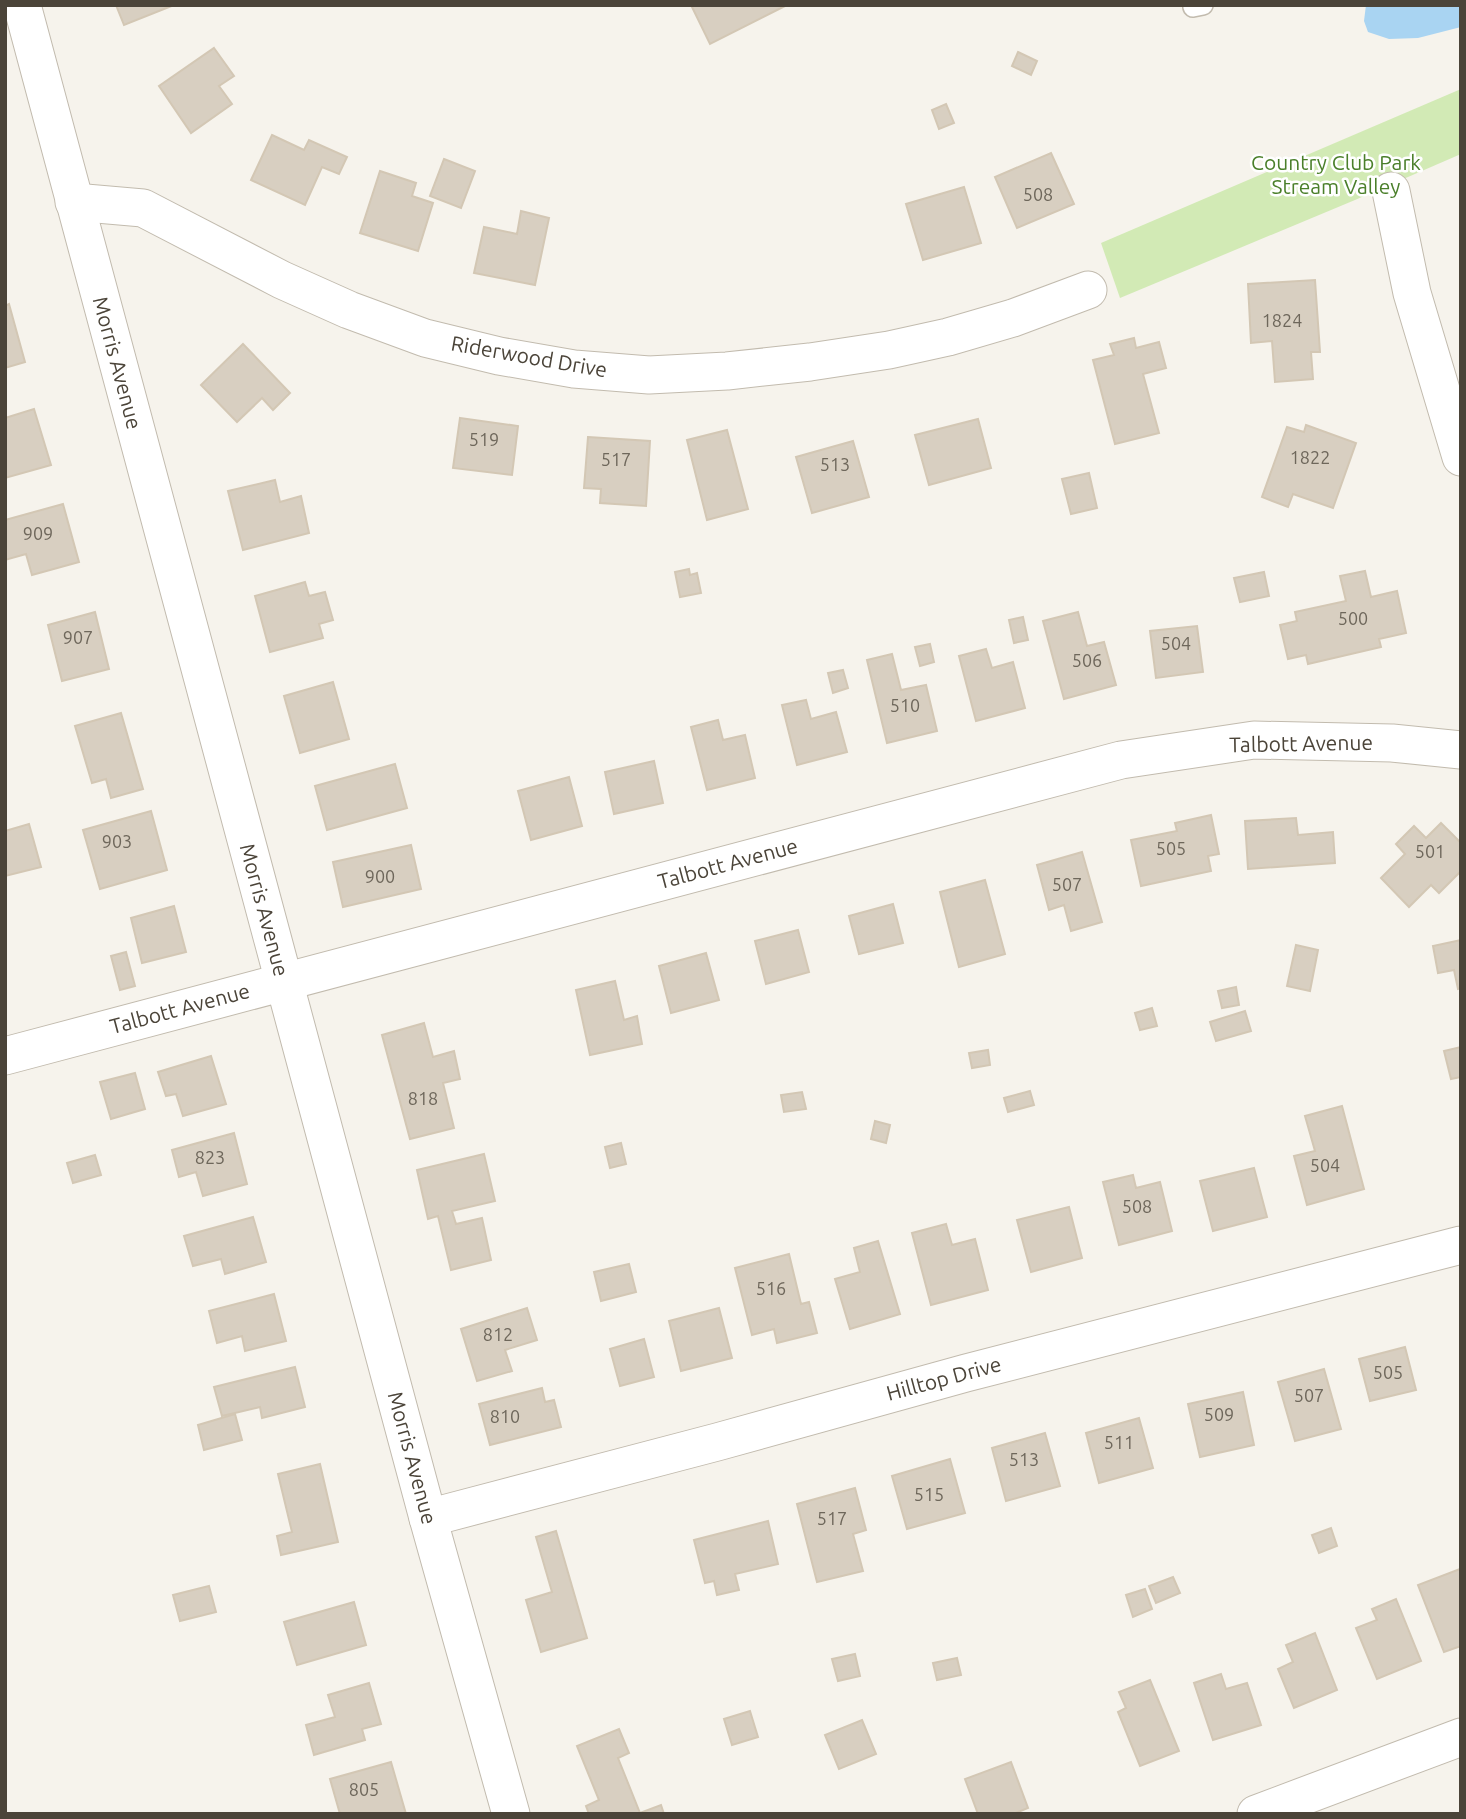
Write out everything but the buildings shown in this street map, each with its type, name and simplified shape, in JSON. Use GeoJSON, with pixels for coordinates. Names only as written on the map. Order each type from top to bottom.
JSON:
{"type":"FeatureCollection","features":[{"type":"Feature","properties":{"kind":"street","name":"Morris Avenue"},"geometry":{"type":"LineString","coordinates":[[22,5],[428,1518],[511,1814]]}},
{"type":"Feature","properties":{"kind":"street"},"geometry":{"type":"LineString","coordinates":[[1391,191],[1412,293],[1461,457]]}},
{"type":"Feature","properties":{"kind":"street","name":"Riderwood Drive"},"geometry":{"type":"LineString","coordinates":[[74,202],[143,208],[282,280],[349,310],[425,338],[499,356],[574,369],[649,375],[727,371],[889,350],[948,337],[1013,318],[1088,290]]}},
{"type":"Feature","properties":{"kind":"street","name":"Talbott Avenue"},"geometry":{"type":"LineString","coordinates":[[5,1056],[1121,760],[1254,740],[1392,743],[1461,750]]}},
{"type":"Feature","properties":{"kind":"street","name":"Hilltop Drive"},"geometry":{"type":"LineString","coordinates":[[428,1518],[979,1369],[1461,1245]]}},
{"type":"Feature","properties":{"kind":"street"},"geometry":{"type":"LineString","coordinates":[[1256,1814],[1461,1737]]}},
{"type":"Feature","properties":{"kind":"green space","name":"Country Club Park Stream Valley"},"geometry":{"type":"Polygon","coordinates":[[[1461,89],[1461,154],[1120,298],[1101,243],[1461,89]]]}},
{"type":"Feature","properties":{"kind":"water"},"geometry":{"type":"Polygon","coordinates":[[[1366,5],[1461,5],[1461,27],[1418,38],[1389,39],[1368,32],[1364,21],[1366,5]]]}}]}
